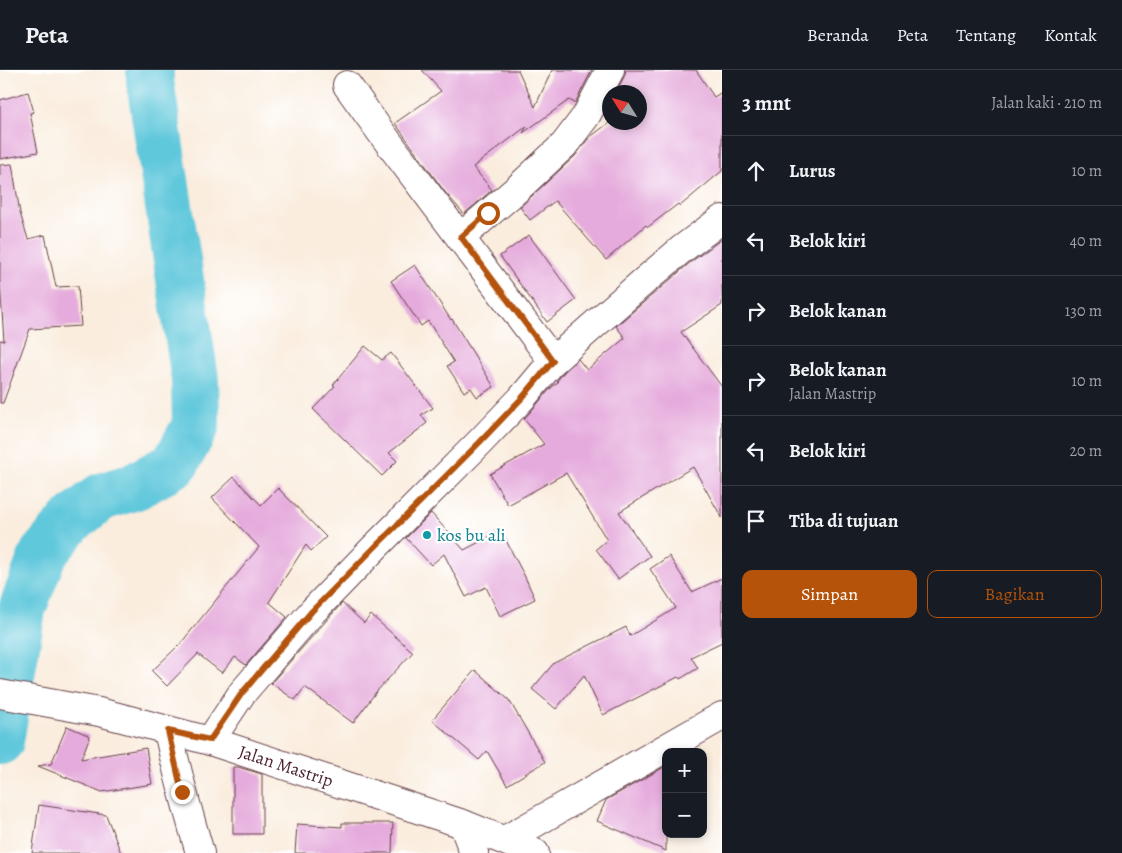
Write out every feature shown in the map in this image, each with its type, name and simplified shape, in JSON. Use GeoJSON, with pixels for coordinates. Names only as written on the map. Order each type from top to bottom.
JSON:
{"type":"FeatureCollection","features":[{"type":"Feature","properties":{"kind":"street"},"geometry":{"type":"LineString","coordinates":[[461,237],[516,190],[564,145],[586,116],[610,70]]}},
{"type":"Feature","properties":{"kind":"street"},"geometry":{"type":"LineString","coordinates":[[347,85],[553,361]]}},
{"type":"Feature","properties":{"kind":"street"},"geometry":{"type":"LineString","coordinates":[[210,740],[242,693],[312,611],[479,443],[522,398],[553,361],[643,282],[722,219]]}},
{"type":"Feature","properties":{"kind":"street","name":"Jalan Mastrip"},"geometry":{"type":"LineString","coordinates":[[0,694],[100,712],[168,731],[210,740],[463,824],[535,853]]}},
{"type":"Feature","properties":{"kind":"street"},"geometry":{"type":"LineString","coordinates":[[505,840],[722,716]]}},
{"type":"Feature","properties":{"kind":"street"},"geometry":{"type":"LineString","coordinates":[[168,731],[186,807],[200,853]]}},
{"type":"Feature","properties":{"kind":"street"},"geometry":{"type":"LineString","coordinates":[[463,824],[474,853]]}},
{"type":"Feature","properties":{"kind":"building"},"geometry":{"type":"Polygon","coordinates":[[[422,70],[518,70],[535,107],[552,70],[592,70],[575,103],[569,100],[523,133],[527,126],[473,167],[492,190],[464,214],[444,191],[395,123],[441,91],[422,70]]]}},
{"type":"Feature","properties":{"kind":"building"},"geometry":{"type":"Polygon","coordinates":[[[626,70],[696,70],[714,97],[722,92],[722,171],[680,206],[678,204],[648,227],[646,225],[606,260],[555,201],[530,220],[520,207],[575,156],[589,138],[602,128],[602,130],[647,130],[647,85],[620,85],[626,70]]]}},
{"type":"Feature","properties":{"kind":"building"},"geometry":{"type":"Polygon","coordinates":[[[28,92],[34,112],[30,113],[38,152],[0,159],[0,100],[28,92]]]}},
{"type":"Feature","properties":{"kind":"building"},"geometry":{"type":"Polygon","coordinates":[[[12,164],[20,213],[28,239],[45,235],[56,287],[78,286],[81,326],[30,329],[3,403],[0,403],[0,340],[4,341],[0,281],[0,165],[12,164]]]}},
{"type":"Feature","properties":{"kind":"building"},"geometry":{"type":"Polygon","coordinates":[[[529,235],[576,300],[547,322],[500,256],[529,235]]]}},
{"type":"Feature","properties":{"kind":"building"},"geometry":{"type":"Polygon","coordinates":[[[722,239],[722,305],[681,332],[722,387],[722,518],[693,467],[619,512],[650,556],[618,579],[596,549],[607,540],[566,473],[508,505],[490,474],[544,444],[524,419],[558,382],[564,372],[578,359],[587,370],[625,338],[616,326],[692,261],[722,239]]]}},
{"type":"Feature","properties":{"kind":"building"},"geometry":{"type":"Polygon","coordinates":[[[415,265],[452,319],[494,387],[477,397],[471,388],[464,392],[447,366],[454,362],[428,321],[421,326],[391,281],[415,265]]]}},
{"type":"Feature","properties":{"kind":"building"},"geometry":{"type":"Polygon","coordinates":[[[365,346],[382,360],[391,353],[433,408],[421,415],[427,423],[389,453],[397,461],[382,476],[313,409],[335,386],[333,385],[365,346]]]}},
{"type":"Feature","properties":{"kind":"building"},"geometry":{"type":"Polygon","coordinates":[[[234,477],[261,505],[278,488],[326,537],[311,551],[306,545],[269,602],[287,617],[246,665],[235,657],[222,673],[198,654],[167,686],[152,671],[181,643],[259,547],[212,498],[234,477]]]}},
{"type":"Feature","properties":{"kind":"building"},"geometry":{"type":"Polygon","coordinates":[[[431,513],[464,550],[501,531],[535,599],[500,616],[486,587],[466,597],[444,554],[431,565],[406,538],[431,513]]]}},
{"type":"Feature","properties":{"kind":"building"},"geometry":{"type":"Polygon","coordinates":[[[669,556],[692,592],[722,578],[722,642],[691,657],[698,668],[680,679],[678,677],[603,715],[584,675],[556,709],[532,689],[554,663],[626,627],[630,636],[676,608],[650,569],[669,556]]]}},
{"type":"Feature","properties":{"kind":"building"},"geometry":{"type":"Polygon","coordinates":[[[342,603],[364,623],[371,615],[413,652],[376,692],[353,723],[305,687],[295,700],[271,683],[342,603]]]}},
{"type":"Feature","properties":{"kind":"building"},"geometry":{"type":"Polygon","coordinates":[[[475,670],[509,700],[545,762],[507,785],[487,751],[479,760],[432,720],[475,670]]]}},
{"type":"Feature","properties":{"kind":"building"},"geometry":{"type":"Polygon","coordinates":[[[67,726],[90,736],[81,759],[146,748],[152,784],[102,792],[38,766],[51,764],[67,726]]]}},
{"type":"Feature","properties":{"kind":"building"},"geometry":{"type":"Polygon","coordinates":[[[233,767],[262,774],[262,834],[233,834],[233,767]]]}},
{"type":"Feature","properties":{"kind":"building"},"geometry":{"type":"Polygon","coordinates":[[[662,768],[662,838],[666,838],[666,851],[597,821],[606,800],[662,768]]]}},
{"type":"Feature","properties":{"kind":"building"},"geometry":{"type":"Polygon","coordinates":[[[39,805],[106,815],[121,853],[32,853],[39,805]]]}},
{"type":"Feature","properties":{"kind":"building"},"geometry":{"type":"Polygon","coordinates":[[[342,823],[393,823],[392,853],[295,853],[297,824],[342,827],[342,823]]]}},
{"type":"Feature","properties":{"kind":"waterway"},"geometry":{"type":"LineString","coordinates":[[0,741],[22,609],[43,554],[72,520],[101,497],[136,486],[175,464],[196,425],[195,379],[150,81],[150,70]]}},
{"type":"Feature","properties":{"kind":"place","name":"kos bu ali"},"geometry":{"type":"Point","coordinates":[427,535]}},
{"type":"Feature","properties":{"kind":"route"},"geometry":{"type":"LineString","coordinates":[[182,792],[168,731],[210,740],[242,693],[312,611],[479,443],[522,398],[553,361],[461,237],[488,213]]}}]}
